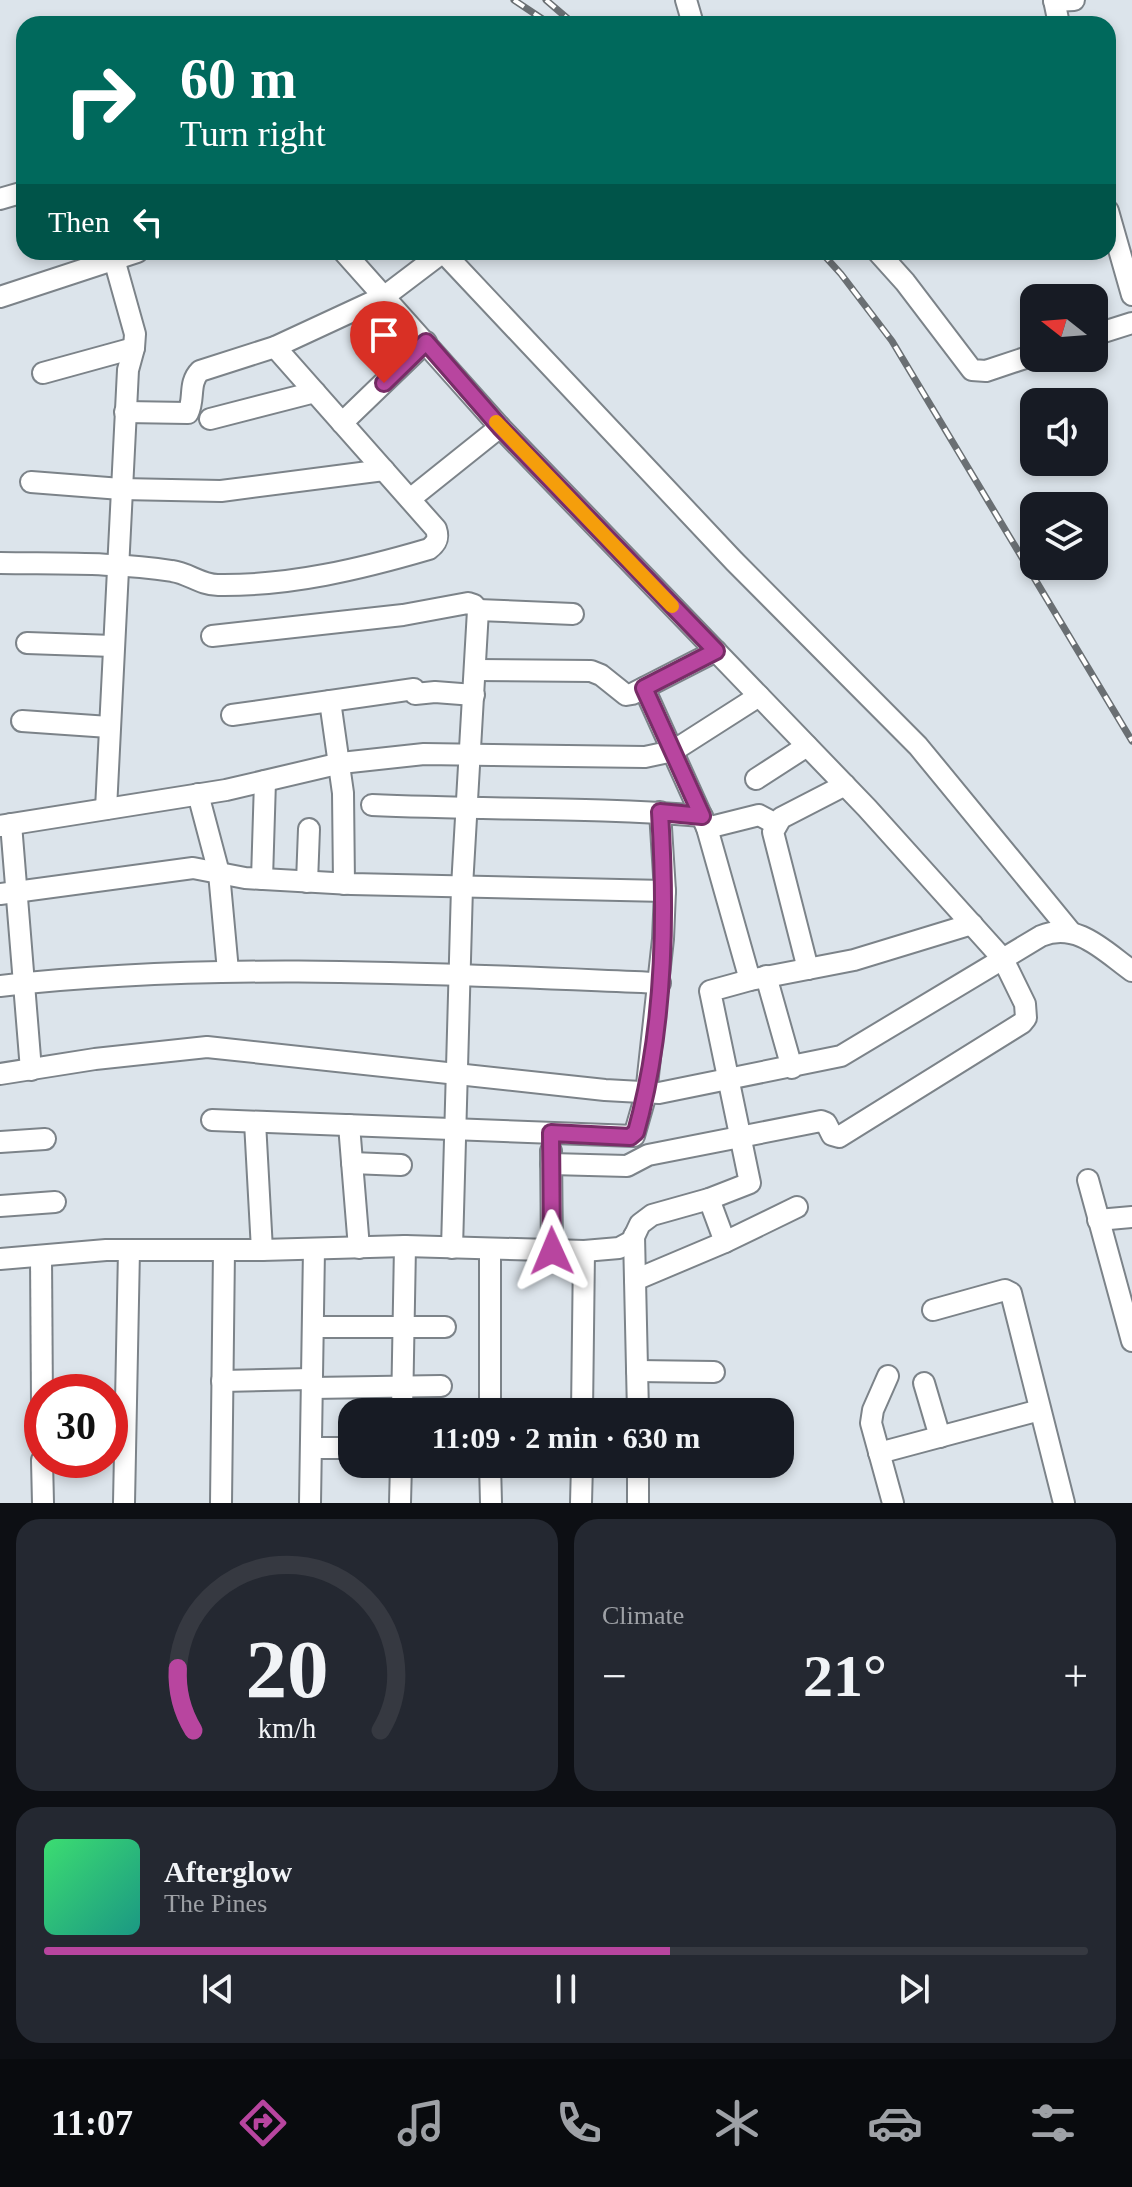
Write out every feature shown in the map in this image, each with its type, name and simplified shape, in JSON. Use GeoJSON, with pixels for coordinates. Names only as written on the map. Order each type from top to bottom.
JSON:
{"type":"FeatureCollection","features":[{"type":"Feature","properties":{"kind":"street"},"geometry":{"type":"LineString","coordinates":[[1116,239],[1132,295]]}},
{"type":"Feature","properties":{"kind":"street"},"geometry":{"type":"LineString","coordinates":[[0,297],[111,260]]}},
{"type":"Feature","properties":{"kind":"street"},"geometry":{"type":"LineString","coordinates":[[106,809],[125,412],[135,334],[114,260]]}},
{"type":"Feature","properties":{"kind":"street"},"geometry":{"type":"LineString","coordinates":[[351,260],[500,427],[845,785],[972,924],[1003,959],[1025,1004],[1026,1018],[1022,1023],[839,1137],[832,1135],[826,1123],[821,1121],[648,1155],[627,1166],[551,1164]]}},
{"type":"Feature","properties":{"kind":"street"},"geometry":{"type":"LineString","coordinates":[[125,412],[184,414],[191,409],[192,384],[200,371],[275,347],[385,296],[432,260]]}},
{"type":"Feature","properties":{"kind":"street"},"geometry":{"type":"LineString","coordinates":[[451,260],[734,561],[918,746],[1070,931]]}},
{"type":"Feature","properties":{"kind":"street"},"geometry":{"type":"LineString","coordinates":[[885,260],[972,370],[986,371],[1020,360]]}},
{"type":"Feature","properties":{"kind":"street"},"geometry":{"type":"LineString","coordinates":[[1108,331],[1132,323]]}},
{"type":"Feature","properties":{"kind":"street"},"geometry":{"type":"LineString","coordinates":[[342,423],[426,342]]}},
{"type":"Feature","properties":{"kind":"street"},"geometry":{"type":"LineString","coordinates":[[0,563],[174,571],[201,582],[220,585],[324,576],[429,549],[438,536],[436,529],[275,347]]}},
{"type":"Feature","properties":{"kind":"street"},"geometry":{"type":"LineString","coordinates":[[43,373],[134,348]]}},
{"type":"Feature","properties":{"kind":"street"},"geometry":{"type":"LineString","coordinates":[[210,419],[315,392]]}},
{"type":"Feature","properties":{"kind":"street"},"geometry":{"type":"LineString","coordinates":[[410,499],[500,427]]}},
{"type":"Feature","properties":{"kind":"street"},"geometry":{"type":"LineString","coordinates":[[31,482],[121,489],[221,491],[384,470]]}},
{"type":"Feature","properties":{"kind":"street"},"geometry":{"type":"LineString","coordinates":[[212,636],[403,615],[468,603],[478,610],[573,614]]}},
{"type":"Feature","properties":{"kind":"street"},"geometry":{"type":"LineString","coordinates":[[452,1248],[462,887],[478,610]]}},
{"type":"Feature","properties":{"kind":"street"},"geometry":{"type":"LineString","coordinates":[[27,643],[113,646]]}},
{"type":"Feature","properties":{"kind":"street"},"geometry":{"type":"LineString","coordinates":[[476,670],[591,671],[601,675],[621,693],[632,694],[716,651]]}},
{"type":"Feature","properties":{"kind":"street"},"geometry":{"type":"LineString","coordinates":[[644,688],[705,822],[792,1068]]}},
{"type":"Feature","properties":{"kind":"street"},"geometry":{"type":"LineString","coordinates":[[232,715],[415,692],[474,695]]}},
{"type":"Feature","properties":{"kind":"street"},"geometry":{"type":"LineString","coordinates":[[31,1070],[23,983],[8,893],[5,825],[198,794],[341,763],[424,754],[645,757],[673,751],[759,696]]}},
{"type":"Feature","properties":{"kind":"street"},"geometry":{"type":"LineString","coordinates":[[330,701],[341,763],[344,884]]}},
{"type":"Feature","properties":{"kind":"street"},"geometry":{"type":"LineString","coordinates":[[22,721],[109,727]]}},
{"type":"Feature","properties":{"kind":"street"},"geometry":{"type":"LineString","coordinates":[[756,779],[807,746]]}},
{"type":"Feature","properties":{"kind":"street"},"geometry":{"type":"LineString","coordinates":[[262,879],[265,781]]}},
{"type":"Feature","properties":{"kind":"street"},"geometry":{"type":"LineString","coordinates":[[808,969],[773,837],[781,818],[845,785]]}},
{"type":"Feature","properties":{"kind":"street"},"geometry":{"type":"LineString","coordinates":[[198,794],[219,873],[228,971]]}},
{"type":"Feature","properties":{"kind":"street"},"geometry":{"type":"LineString","coordinates":[[372,805],[660,812],[705,822],[759,815],[776,824]]}},
{"type":"Feature","properties":{"kind":"street"},"geometry":{"type":"LineString","coordinates":[[212,1120],[634,1136],[646,1094],[660,983],[665,891],[660,812]]}},
{"type":"Feature","properties":{"kind":"street"},"geometry":{"type":"LineString","coordinates":[[307,882],[309,829]]}},
{"type":"Feature","properties":{"kind":"street"},"geometry":{"type":"LineString","coordinates":[[8,893],[193,868],[262,879],[344,884],[665,891]]}},
{"type":"Feature","properties":{"kind":"street"},"geometry":{"type":"LineString","coordinates":[[0,1259],[129,1250],[405,1246],[584,1251],[626,1246],[640,1224],[652,1215],[709,1199],[750,1183],[709,993],[712,989],[854,960],[972,924]]}},
{"type":"Feature","properties":{"kind":"street"},"geometry":{"type":"LineString","coordinates":[[0,1074],[95,1059],[207,1047],[646,1094],[792,1068],[841,1056],[1054,930],[1083,936],[1132,971]]}},
{"type":"Feature","properties":{"kind":"street"},"geometry":{"type":"LineString","coordinates":[[0,986],[228,971],[460,975],[660,983]]}},
{"type":"Feature","properties":{"kind":"street"},"geometry":{"type":"LineString","coordinates":[[255,1122],[262,1250]]}},
{"type":"Feature","properties":{"kind":"street"},"geometry":{"type":"LineString","coordinates":[[349,1125],[359,1248]]}},
{"type":"Feature","properties":{"kind":"street"},"geometry":{"type":"LineString","coordinates":[[551,1133],[552,1251]]}},
{"type":"Feature","properties":{"kind":"street"},"geometry":{"type":"LineString","coordinates":[[0,1142],[45,1139]]}},
{"type":"Feature","properties":{"kind":"street"},"geometry":{"type":"LineString","coordinates":[[352,1163],[401,1165]]}},
{"type":"Feature","properties":{"kind":"street"},"geometry":{"type":"LineString","coordinates":[[1088,1180],[1132,1341]]}},
{"type":"Feature","properties":{"kind":"street"},"geometry":{"type":"LineString","coordinates":[[709,1199],[725,1242]]}},
{"type":"Feature","properties":{"kind":"street"},"geometry":{"type":"LineString","coordinates":[[0,1206],[55,1202]]}},
{"type":"Feature","properties":{"kind":"street"},"geometry":{"type":"LineString","coordinates":[[635,1280],[797,1207]]}},
{"type":"Feature","properties":{"kind":"street"},"geometry":{"type":"LineString","coordinates":[[1098,1220],[1132,1217]]}},
{"type":"Feature","properties":{"kind":"street"},"geometry":{"type":"LineString","coordinates":[[634,1236],[638,1398]]}},
{"type":"Feature","properties":{"kind":"street"},"geometry":{"type":"LineString","coordinates":[[402,1398],[405,1246]]}},
{"type":"Feature","properties":{"kind":"street"},"geometry":{"type":"LineString","coordinates":[[310,1503],[314,1249]]}},
{"type":"Feature","properties":{"kind":"street"},"geometry":{"type":"LineString","coordinates":[[124,1503],[129,1250]]}},
{"type":"Feature","properties":{"kind":"street"},"geometry":{"type":"LineString","coordinates":[[221,1503],[224,1250]]}},
{"type":"Feature","properties":{"kind":"street"},"geometry":{"type":"LineString","coordinates":[[490,1250],[490,1398]]}},
{"type":"Feature","properties":{"kind":"street"},"geometry":{"type":"LineString","coordinates":[[582,1398],[584,1251]]}},
{"type":"Feature","properties":{"kind":"street"},"geometry":{"type":"LineString","coordinates":[[41,1256],[42,1374]]}},
{"type":"Feature","properties":{"kind":"street"},"geometry":{"type":"LineString","coordinates":[[933,1310],[1005,1290],[1010,1292],[1064,1503]]}},
{"type":"Feature","properties":{"kind":"street"},"geometry":{"type":"LineString","coordinates":[[313,1327],[445,1327]]}},
{"type":"Feature","properties":{"kind":"street"},"geometry":{"type":"LineString","coordinates":[[637,1371],[714,1372]]}},
{"type":"Feature","properties":{"kind":"street"},"geometry":{"type":"LineString","coordinates":[[888,1376],[871,1416],[893,1503]]}},
{"type":"Feature","properties":{"kind":"street"},"geometry":{"type":"LineString","coordinates":[[222,1381],[441,1386]]}},
{"type":"Feature","properties":{"kind":"street"},"geometry":{"type":"LineString","coordinates":[[924,1383],[940,1437]]}},
{"type":"Feature","properties":{"kind":"street"},"geometry":{"type":"LineString","coordinates":[[879,1453],[1040,1410]]}},
{"type":"Feature","properties":{"kind":"street"},"geometry":{"type":"LineString","coordinates":[[311,1448],[338,1448]]}},
{"type":"Feature","properties":{"kind":"street"},"geometry":{"type":"LineString","coordinates":[[42,1478],[43,1503]]}},
{"type":"Feature","properties":{"kind":"street"},"geometry":{"type":"LineString","coordinates":[[400,1503],[401,1478]]}},
{"type":"Feature","properties":{"kind":"street"},"geometry":{"type":"LineString","coordinates":[[490,1478],[491,1503]]}},
{"type":"Feature","properties":{"kind":"street"},"geometry":{"type":"LineString","coordinates":[[581,1503],[582,1478]]}},
{"type":"Feature","properties":{"kind":"street"},"geometry":{"type":"LineString","coordinates":[[638,1478],[638,1503]]}},
{"type":"Feature","properties":{"kind":"railway"},"geometry":{"type":"LineString","coordinates":[[514,0],[538,16]]}},
{"type":"Feature","properties":{"kind":"railway"},"geometry":{"type":"LineString","coordinates":[[546,0],[565,16]]}},
{"type":"Feature","properties":{"kind":"railway"},"geometry":{"type":"LineString","coordinates":[[828,260],[892,341],[1132,741]]}},
{"type":"Feature","properties":{"kind":"slow traffic"},"geometry":{"type":"LineString","coordinates":[[496,422],[672,606]]}},
{"type":"Feature","properties":{"kind":"route"},"geometry":{"type":"LineString","coordinates":[[384,383],[426,342],[500,427],[716,651],[644,688],[702,816],[660,812],[665,891],[663,939],[646,1094],[634,1136],[551,1133],[552,1251]]}}]}
